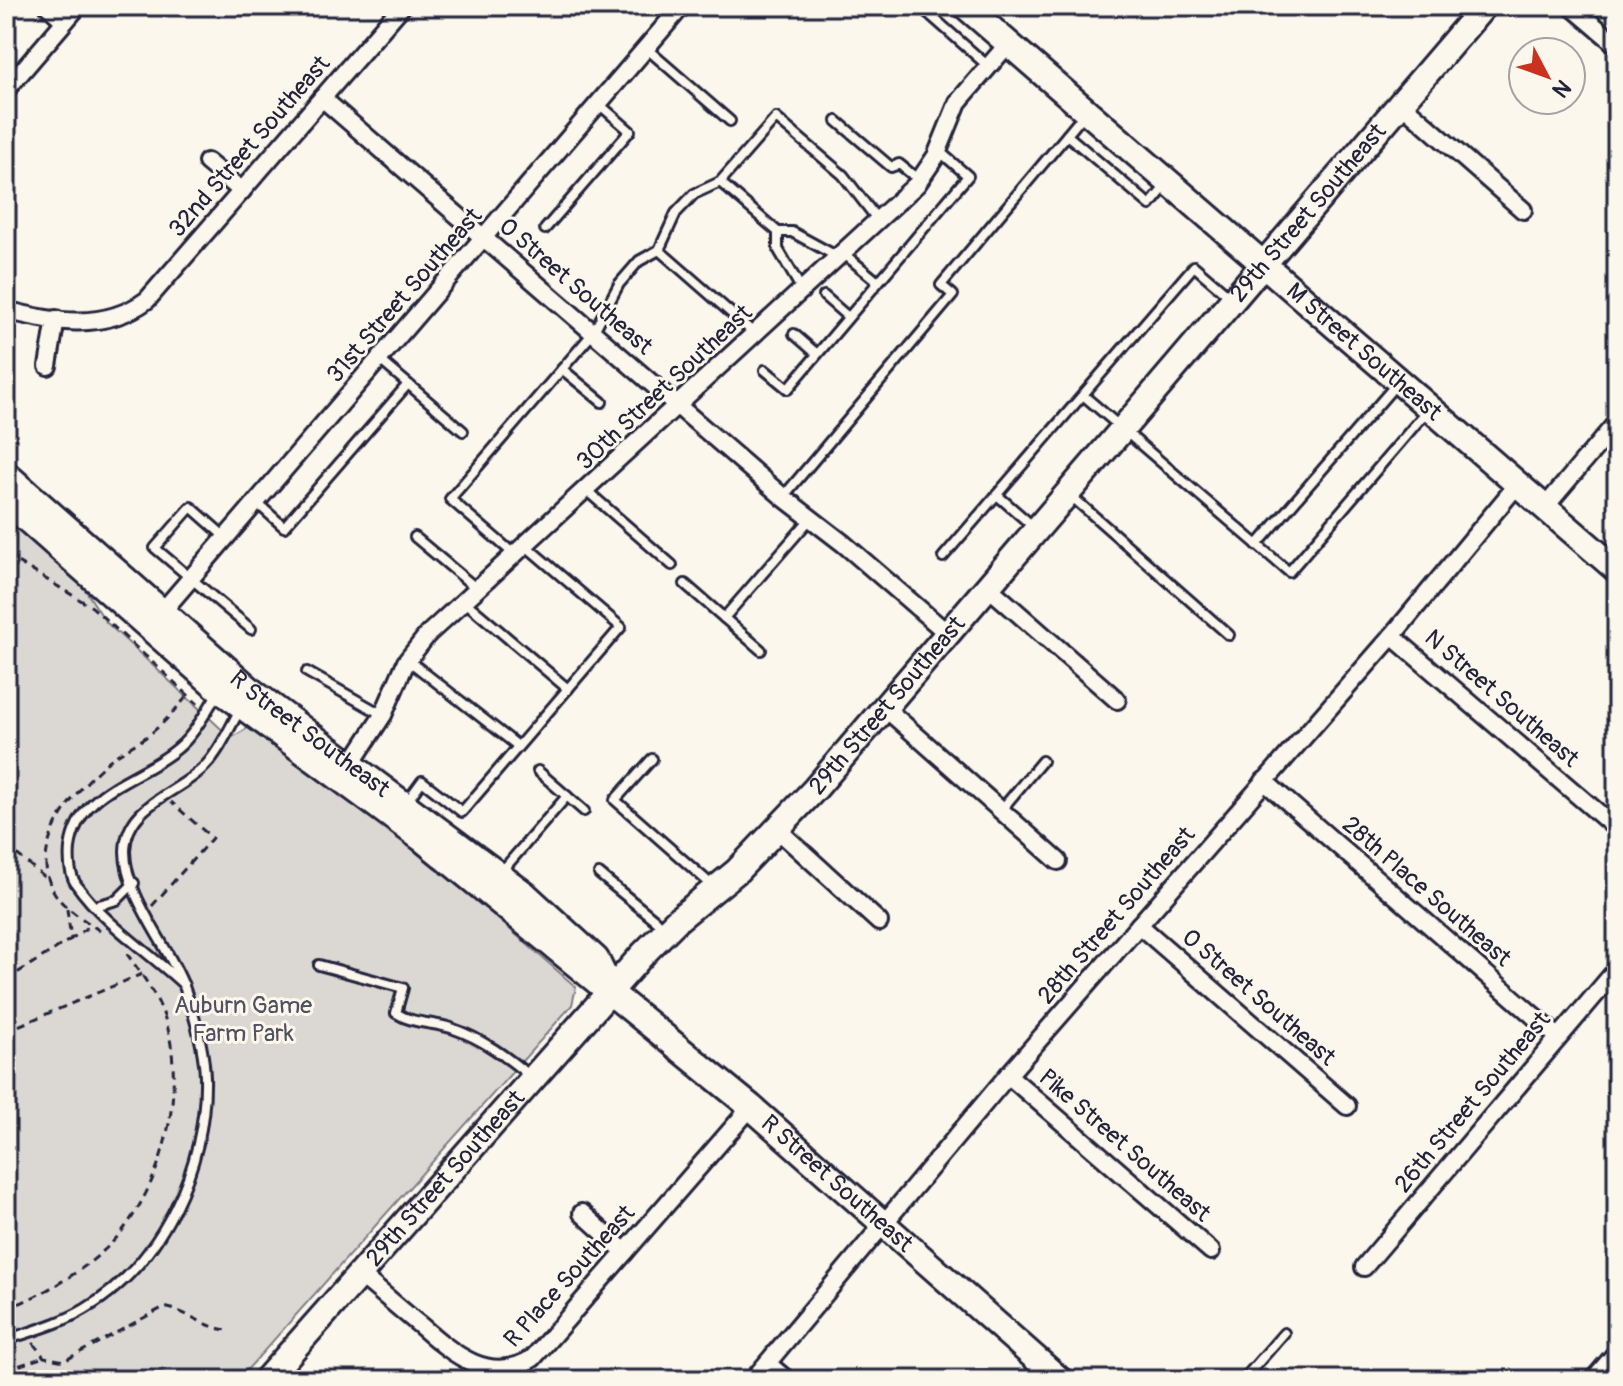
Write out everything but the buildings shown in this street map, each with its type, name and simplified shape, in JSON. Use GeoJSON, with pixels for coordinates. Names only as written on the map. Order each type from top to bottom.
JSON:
{"type":"FeatureCollection","features":[{"type":"Feature","properties":{"kind":"street"},"geometry":{"type":"LineString","coordinates":[[48,6],[65,21]]}},
{"type":"Feature","properties":{"kind":"street"},"geometry":{"type":"LineString","coordinates":[[6,90],[78,6]]}},
{"type":"Feature","properties":{"kind":"street","name":"32nd Street Southeast"},"geometry":{"type":"LineString","coordinates":[[56,319],[97,322],[129,312],[157,290],[402,6]]}},
{"type":"Feature","properties":{"kind":"street","name":"31st Street Southeast"},"geometry":{"type":"LineString","coordinates":[[161,613],[682,6]]}},
{"type":"Feature","properties":{"kind":"street","name":"M Street Southeast"},"geometry":{"type":"LineString","coordinates":[[965,6],[1617,570]]}},
{"type":"Feature","properties":{"kind":"street","name":"29th Street Southeast"},"geometry":{"type":"LineString","coordinates":[[266,1380],[611,990],[667,930],[778,830],[1484,6]]}},
{"type":"Feature","properties":{"kind":"street"},"geometry":{"type":"LineString","coordinates":[[1571,6],[1617,45]]}},
{"type":"Feature","properties":{"kind":"street","name":"30th Street Southeast"},"geometry":{"type":"LineString","coordinates":[[351,764],[383,715],[408,660],[428,634],[678,407],[919,181],[938,150],[958,102],[1008,44]]}},
{"type":"Feature","properties":{"kind":"street","name":"O Street Southeast"},"geometry":{"type":"LineString","coordinates":[[322,98],[783,497],[947,633]]}},
{"type":"Feature","properties":{"kind":"street"},"geometry":{"type":"LineString","coordinates":[[1402,104],[1523,210]]}},
{"type":"Feature","properties":{"kind":"street"},"geometry":{"type":"LineString","coordinates":[[207,162],[242,191]]}},
{"type":"Feature","properties":{"kind":"street"},"geometry":{"type":"LineString","coordinates":[[6,310],[56,319],[48,366]]}},
{"type":"Feature","properties":{"kind":"street"},"geometry":{"type":"LineString","coordinates":[[1545,507],[1617,422]]}},
{"type":"Feature","properties":{"kind":"street","name":"R Street Southeast"},"geometry":{"type":"LineString","coordinates":[[6,474],[161,613],[242,696],[611,990],[751,1107],[1060,1380]]}},
{"type":"Feature","properties":{"kind":"street","name":"28th Street Southeast"},"geometry":{"type":"LineString","coordinates":[[753,1380],[1008,1075],[1392,636],[1517,485]]}},
{"type":"Feature","properties":{"kind":"street","name":"R Street Southeast"},"geometry":{"type":"LineString","coordinates":[[6,501],[210,698],[242,696],[351,764],[406,803],[500,874],[596,959],[611,990]]}},
{"type":"Feature","properties":{"kind":"street"},"geometry":{"type":"LineString","coordinates":[[988,587],[1117,700]]}},
{"type":"Feature","properties":{"kind":"street","name":"N Street Southeast"},"geometry":{"type":"LineString","coordinates":[[1392,636],[1617,829]]}},
{"type":"Feature","properties":{"kind":"street"},"geometry":{"type":"LineString","coordinates":[[884,707],[1058,861]]}},
{"type":"Feature","properties":{"kind":"street","name":"28th Place Southeast"},"geometry":{"type":"LineString","coordinates":[[1264,781],[1558,1037]]}},
{"type":"Feature","properties":{"kind":"street"},"geometry":{"type":"LineString","coordinates":[[778,830],[879,922]]}},
{"type":"Feature","properties":{"kind":"street","name":"O Street Southeast"},"geometry":{"type":"LineString","coordinates":[[1139,925],[1347,1106]]}},
{"type":"Feature","properties":{"kind":"street","name":"26th Street Southeast"},"geometry":{"type":"LineString","coordinates":[[1364,1267],[1617,969]]}},
{"type":"Feature","properties":{"kind":"street","name":"Pike Street Southeast"},"geometry":{"type":"LineString","coordinates":[[1008,1075],[1211,1251]]}},
{"type":"Feature","properties":{"kind":"street","name":"R Place Southeast"},"geometry":{"type":"LineString","coordinates":[[359,1274],[461,1360],[483,1370],[504,1372],[533,1358],[751,1107]]}},
{"type":"Feature","properties":{"kind":"street"},"geometry":{"type":"LineString","coordinates":[[582,1213],[625,1252]]}},
{"type":"Feature","properties":{"kind":"street"},"geometry":{"type":"LineString","coordinates":[[1593,1380],[1617,1352]]}},
{"type":"Feature","properties":{"kind":"street"},"geometry":{"type":"LineString","coordinates":[[768,1364],[787,1380]]}},
{"type":"Feature","properties":{"kind":"lane"},"geometry":{"type":"LineString","coordinates":[[920,6],[988,67]]}},
{"type":"Feature","properties":{"kind":"lane"},"geometry":{"type":"LineString","coordinates":[[646,48],[730,121]]}},
{"type":"Feature","properties":{"kind":"lane"},"geometry":{"type":"LineString","coordinates":[[545,229],[630,131],[599,104]]}},
{"type":"Feature","properties":{"kind":"lane"},"geometry":{"type":"LineString","coordinates":[[783,497],[953,295],[941,285],[1087,112]]}},
{"type":"Feature","properties":{"kind":"lane"},"geometry":{"type":"LineString","coordinates":[[406,803],[422,781],[462,812],[621,627],[450,499],[593,333],[619,284],[639,261],[659,250],[676,213],[694,194],[720,182],[776,118],[843,175],[878,220]]}},
{"type":"Feature","properties":{"kind":"lane"},"geometry":{"type":"LineString","coordinates":[[837,121],[891,167],[899,164],[919,181]]}},
{"type":"Feature","properties":{"kind":"lane"},"geometry":{"type":"LineString","coordinates":[[1067,135],[1150,205],[1169,182]]}},
{"type":"Feature","properties":{"kind":"lane"},"geometry":{"type":"LineString","coordinates":[[765,370],[788,389],[968,176],[938,150]]}},
{"type":"Feature","properties":{"kind":"lane"},"geometry":{"type":"LineString","coordinates":[[720,182],[778,232],[792,232],[841,255],[878,282]]}},
{"type":"Feature","properties":{"kind":"lane"},"geometry":{"type":"LineString","coordinates":[[778,232],[778,249],[802,291]]}},
{"type":"Feature","properties":{"kind":"lane"},"geometry":{"type":"LineString","coordinates":[[659,250],[755,335]]}},
{"type":"Feature","properties":{"kind":"lane"},"geometry":{"type":"LineString","coordinates":[[943,557],[1194,266],[1233,300]]}},
{"type":"Feature","properties":{"kind":"lane"},"geometry":{"type":"LineString","coordinates":[[824,296],[848,317]]}},
{"type":"Feature","properties":{"kind":"lane"},"geometry":{"type":"LineString","coordinates":[[794,334],[817,354]]}},
{"type":"Feature","properties":{"kind":"lane"},"geometry":{"type":"LineString","coordinates":[[380,360],[463,431]]}},
{"type":"Feature","properties":{"kind":"lane"},"geometry":{"type":"LineString","coordinates":[[562,369],[602,402]]}},
{"type":"Feature","properties":{"kind":"lane"},"geometry":{"type":"LineString","coordinates":[[1257,545],[1398,381]]}},
{"type":"Feature","properties":{"kind":"lane"},"geometry":{"type":"LineString","coordinates":[[257,503],[284,527],[408,384]]}},
{"type":"Feature","properties":{"kind":"lane"},"geometry":{"type":"LineString","coordinates":[[1083,395],[1289,572],[1429,408]]}},
{"type":"Feature","properties":{"kind":"lane"},"geometry":{"type":"LineString","coordinates":[[586,490],[672,565]]}},
{"type":"Feature","properties":{"kind":"lane"},"geometry":{"type":"LineString","coordinates":[[1068,494],[1229,635]]}},
{"type":"Feature","properties":{"kind":"lane"},"geometry":{"type":"LineString","coordinates":[[997,495],[1037,530]]}},
{"type":"Feature","properties":{"kind":"lane"},"geometry":{"type":"LineString","coordinates":[[227,538],[191,507],[155,548],[251,629]]}},
{"type":"Feature","properties":{"kind":"lane"},"geometry":{"type":"LineString","coordinates":[[724,618],[811,518]]}},
{"type":"Feature","properties":{"kind":"lane"},"geometry":{"type":"LineString","coordinates":[[415,537],[477,589]]}},
{"type":"Feature","properties":{"kind":"lane"},"geometry":{"type":"LineString","coordinates":[[685,584],[761,650]]}},
{"type":"Feature","properties":{"kind":"lane"},"geometry":{"type":"LineString","coordinates":[[464,601],[568,689]]}},
{"type":"Feature","properties":{"kind":"lane"},"geometry":{"type":"LineString","coordinates":[[408,660],[518,746]]}},
{"type":"Feature","properties":{"kind":"lane"},"geometry":{"type":"LineString","coordinates":[[307,672],[383,715]]}},
{"type":"Feature","properties":{"kind":"lane"},"geometry":{"type":"LineString","coordinates":[[6,1340],[77,1313],[107,1293],[138,1265],[167,1223],[190,1168],[205,1102],[201,1045],[184,985],[147,913],[125,851],[129,834],[146,807],[204,768],[242,696]]}},
{"type":"Feature","properties":{"kind":"lane"},"geometry":{"type":"LineString","coordinates":[[184,985],[95,906],[73,880],[70,847],[80,821],[107,790],[159,763],[183,744],[210,698]]}},
{"type":"Feature","properties":{"kind":"lane"},"geometry":{"type":"LineString","coordinates":[[652,759],[615,800],[716,889]]}},
{"type":"Feature","properties":{"kind":"lane"},"geometry":{"type":"LineString","coordinates":[[1001,811],[1042,761]]}},
{"type":"Feature","properties":{"kind":"lane"},"geometry":{"type":"LineString","coordinates":[[538,771],[584,811]]}},
{"type":"Feature","properties":{"kind":"lane"},"geometry":{"type":"LineString","coordinates":[[500,874],[567,796]]}},
{"type":"Feature","properties":{"kind":"lane"},"geometry":{"type":"LineString","coordinates":[[599,874],[667,930]]}},
{"type":"Feature","properties":{"kind":"lane"},"geometry":{"type":"LineString","coordinates":[[95,906],[117,900],[134,883]]}},
{"type":"Feature","properties":{"kind":"lane"},"geometry":{"type":"LineString","coordinates":[[319,965],[403,988],[396,1013],[406,1019],[450,1028],[497,1049],[533,1078]]}},
{"type":"Feature","properties":{"kind":"lane"},"geometry":{"type":"LineString","coordinates":[[1243,1380],[1284,1333]]}},
{"type":"Feature","properties":{"kind":"path"},"geometry":{"type":"LineString","coordinates":[[6,555],[92,607],[190,693],[210,698]]}},
{"type":"Feature","properties":{"kind":"path"},"geometry":{"type":"LineString","coordinates":[[51,883],[47,859],[61,813],[111,760],[158,728],[190,693]]}},
{"type":"Feature","properties":{"kind":"path"},"geometry":{"type":"LineString","coordinates":[[147,913],[212,838],[162,795]]}},
{"type":"Feature","properties":{"kind":"path"},"geometry":{"type":"LineString","coordinates":[[6,845],[51,883],[66,907],[102,932]]}},
{"type":"Feature","properties":{"kind":"path"},"geometry":{"type":"LineString","coordinates":[[66,907],[71,939]]}},
{"type":"Feature","properties":{"kind":"path"},"geometry":{"type":"LineString","coordinates":[[6,980],[91,925]]}},
{"type":"Feature","properties":{"kind":"path"},"geometry":{"type":"LineString","coordinates":[[6,1309],[59,1283],[117,1237],[148,1185],[165,1145],[171,1112],[171,1051],[161,1008],[142,974],[119,946]]}},
{"type":"Feature","properties":{"kind":"path"},"geometry":{"type":"LineString","coordinates":[[6,1031],[142,974]]}},
{"type":"Feature","properties":{"kind":"path"},"geometry":{"type":"LineString","coordinates":[[6,1286],[15,1305]]}},
{"type":"Feature","properties":{"kind":"path"},"geometry":{"type":"LineString","coordinates":[[6,1370],[44,1357],[64,1361],[78,1357],[164,1307],[184,1312],[213,1328],[227,1330]]}},
{"type":"Feature","properties":{"kind":"path"},"geometry":{"type":"LineString","coordinates":[[27,1333],[44,1357]]}},
{"type":"Feature","properties":{"kind":"green space","name":"Auburn Game Farm Park"},"geometry":{"type":"Polygon","coordinates":[[[6,517],[82,585],[106,622],[231,738],[248,728],[435,864],[576,987],[572,1005],[238,1380],[179,1380],[160,1371],[110,1380],[6,1380],[6,517]]]}}]}
